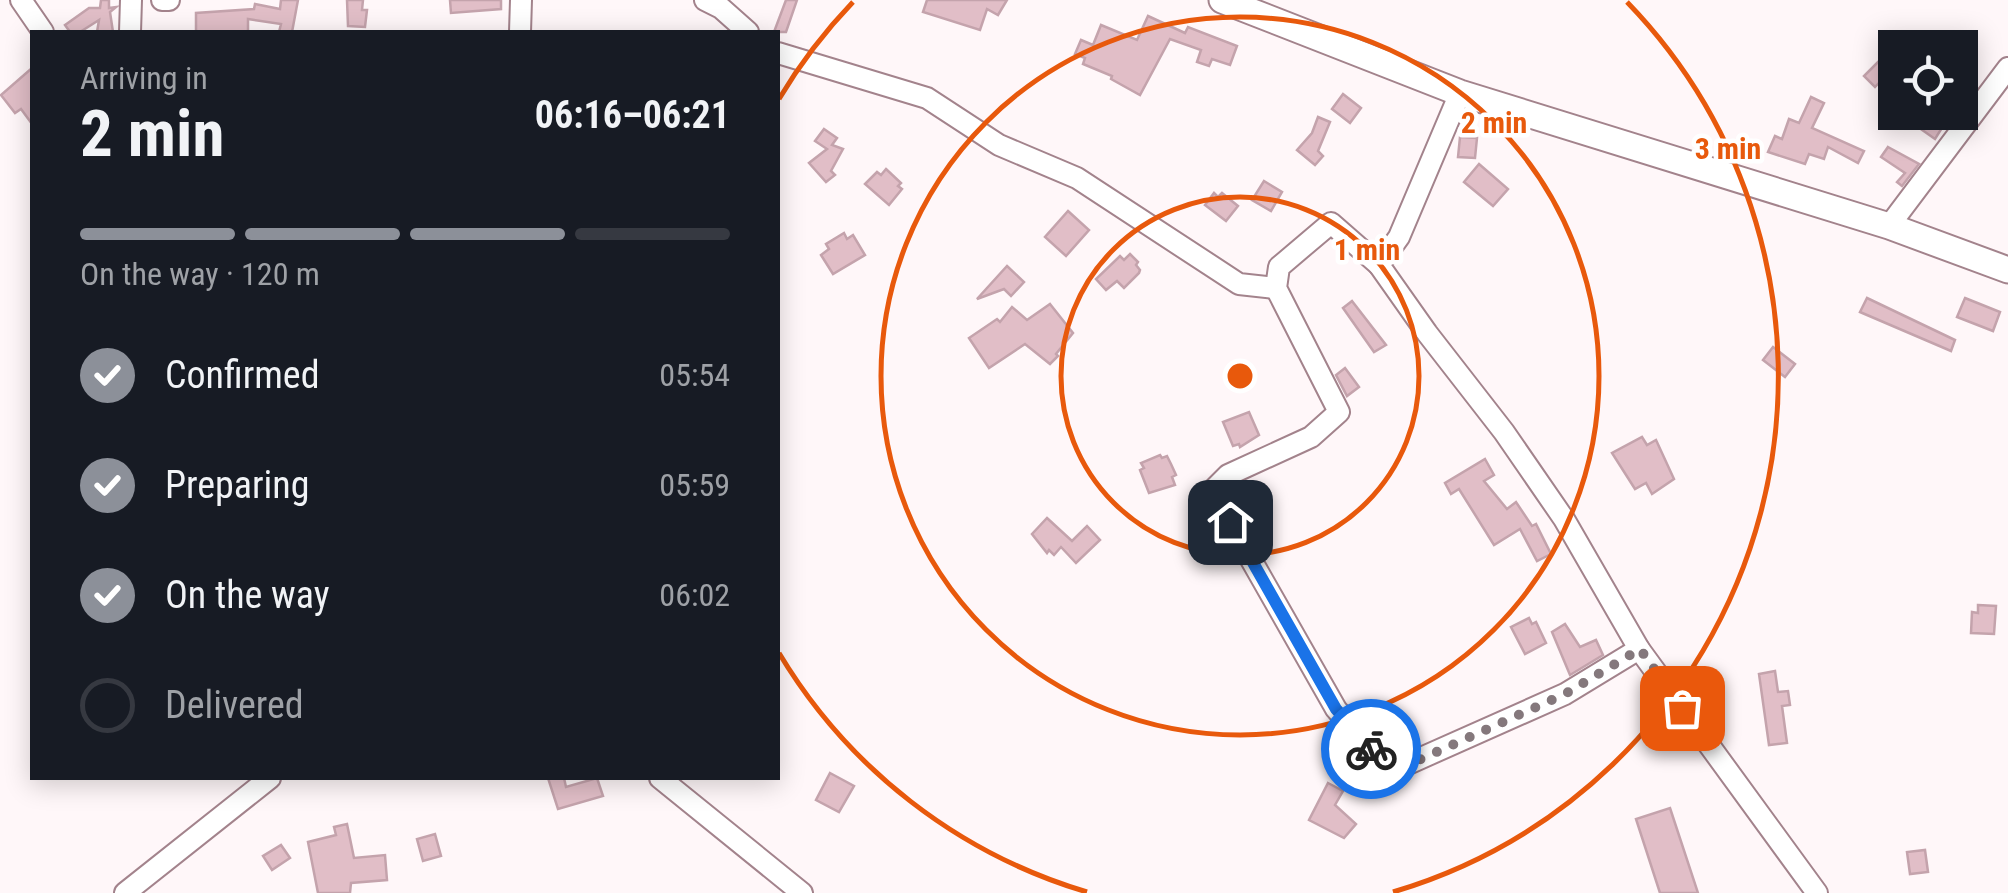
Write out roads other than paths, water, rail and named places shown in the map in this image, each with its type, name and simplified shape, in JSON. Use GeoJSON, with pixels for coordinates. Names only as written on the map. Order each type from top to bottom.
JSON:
{"type":"FeatureCollection","features":[{"type":"Feature","properties":{"kind":"main road"},"geometry":{"type":"LineString","coordinates":[[1222,0],[1460,93],[1889,226],[2008,270]]}},
{"type":"Feature","properties":{"kind":"street"},"geometry":{"type":"LineString","coordinates":[[21,0],[42,30]]}},
{"type":"Feature","properties":{"kind":"street"},"geometry":{"type":"LineString","coordinates":[[130,0],[130,30]]}},
{"type":"Feature","properties":{"kind":"street"},"geometry":{"type":"LineString","coordinates":[[520,30],[521,0]]}},
{"type":"Feature","properties":{"kind":"street"},"geometry":{"type":"LineString","coordinates":[[705,0],[721,8],[746,30]]}},
{"type":"Feature","properties":{"kind":"street"},"geometry":{"type":"LineString","coordinates":[[780,54],[927,98],[998,145],[1078,178],[1239,284],[1276,288]]}},
{"type":"Feature","properties":{"kind":"street"},"geometry":{"type":"LineString","coordinates":[[1889,226],[2008,68]]}},
{"type":"Feature","properties":{"kind":"street"},"geometry":{"type":"LineString","coordinates":[[1379,265],[1399,237],[1460,93]]}},
{"type":"Feature","properties":{"kind":"street"},"geometry":{"type":"LineString","coordinates":[[1640,649],[1565,694],[1410,764],[1376,754],[1336,709],[1212,491],[1228,474],[1311,437],[1339,412],[1276,288],[1279,267],[1331,223],[1379,265],[1504,432],[1564,519],[1640,649],[1818,893]]}},
{"type":"Feature","properties":{"kind":"street"},"geometry":{"type":"LineString","coordinates":[[125,893],[267,780]]}},
{"type":"Feature","properties":{"kind":"street"},"geometry":{"type":"LineString","coordinates":[[662,780],[802,893]]}}]}
